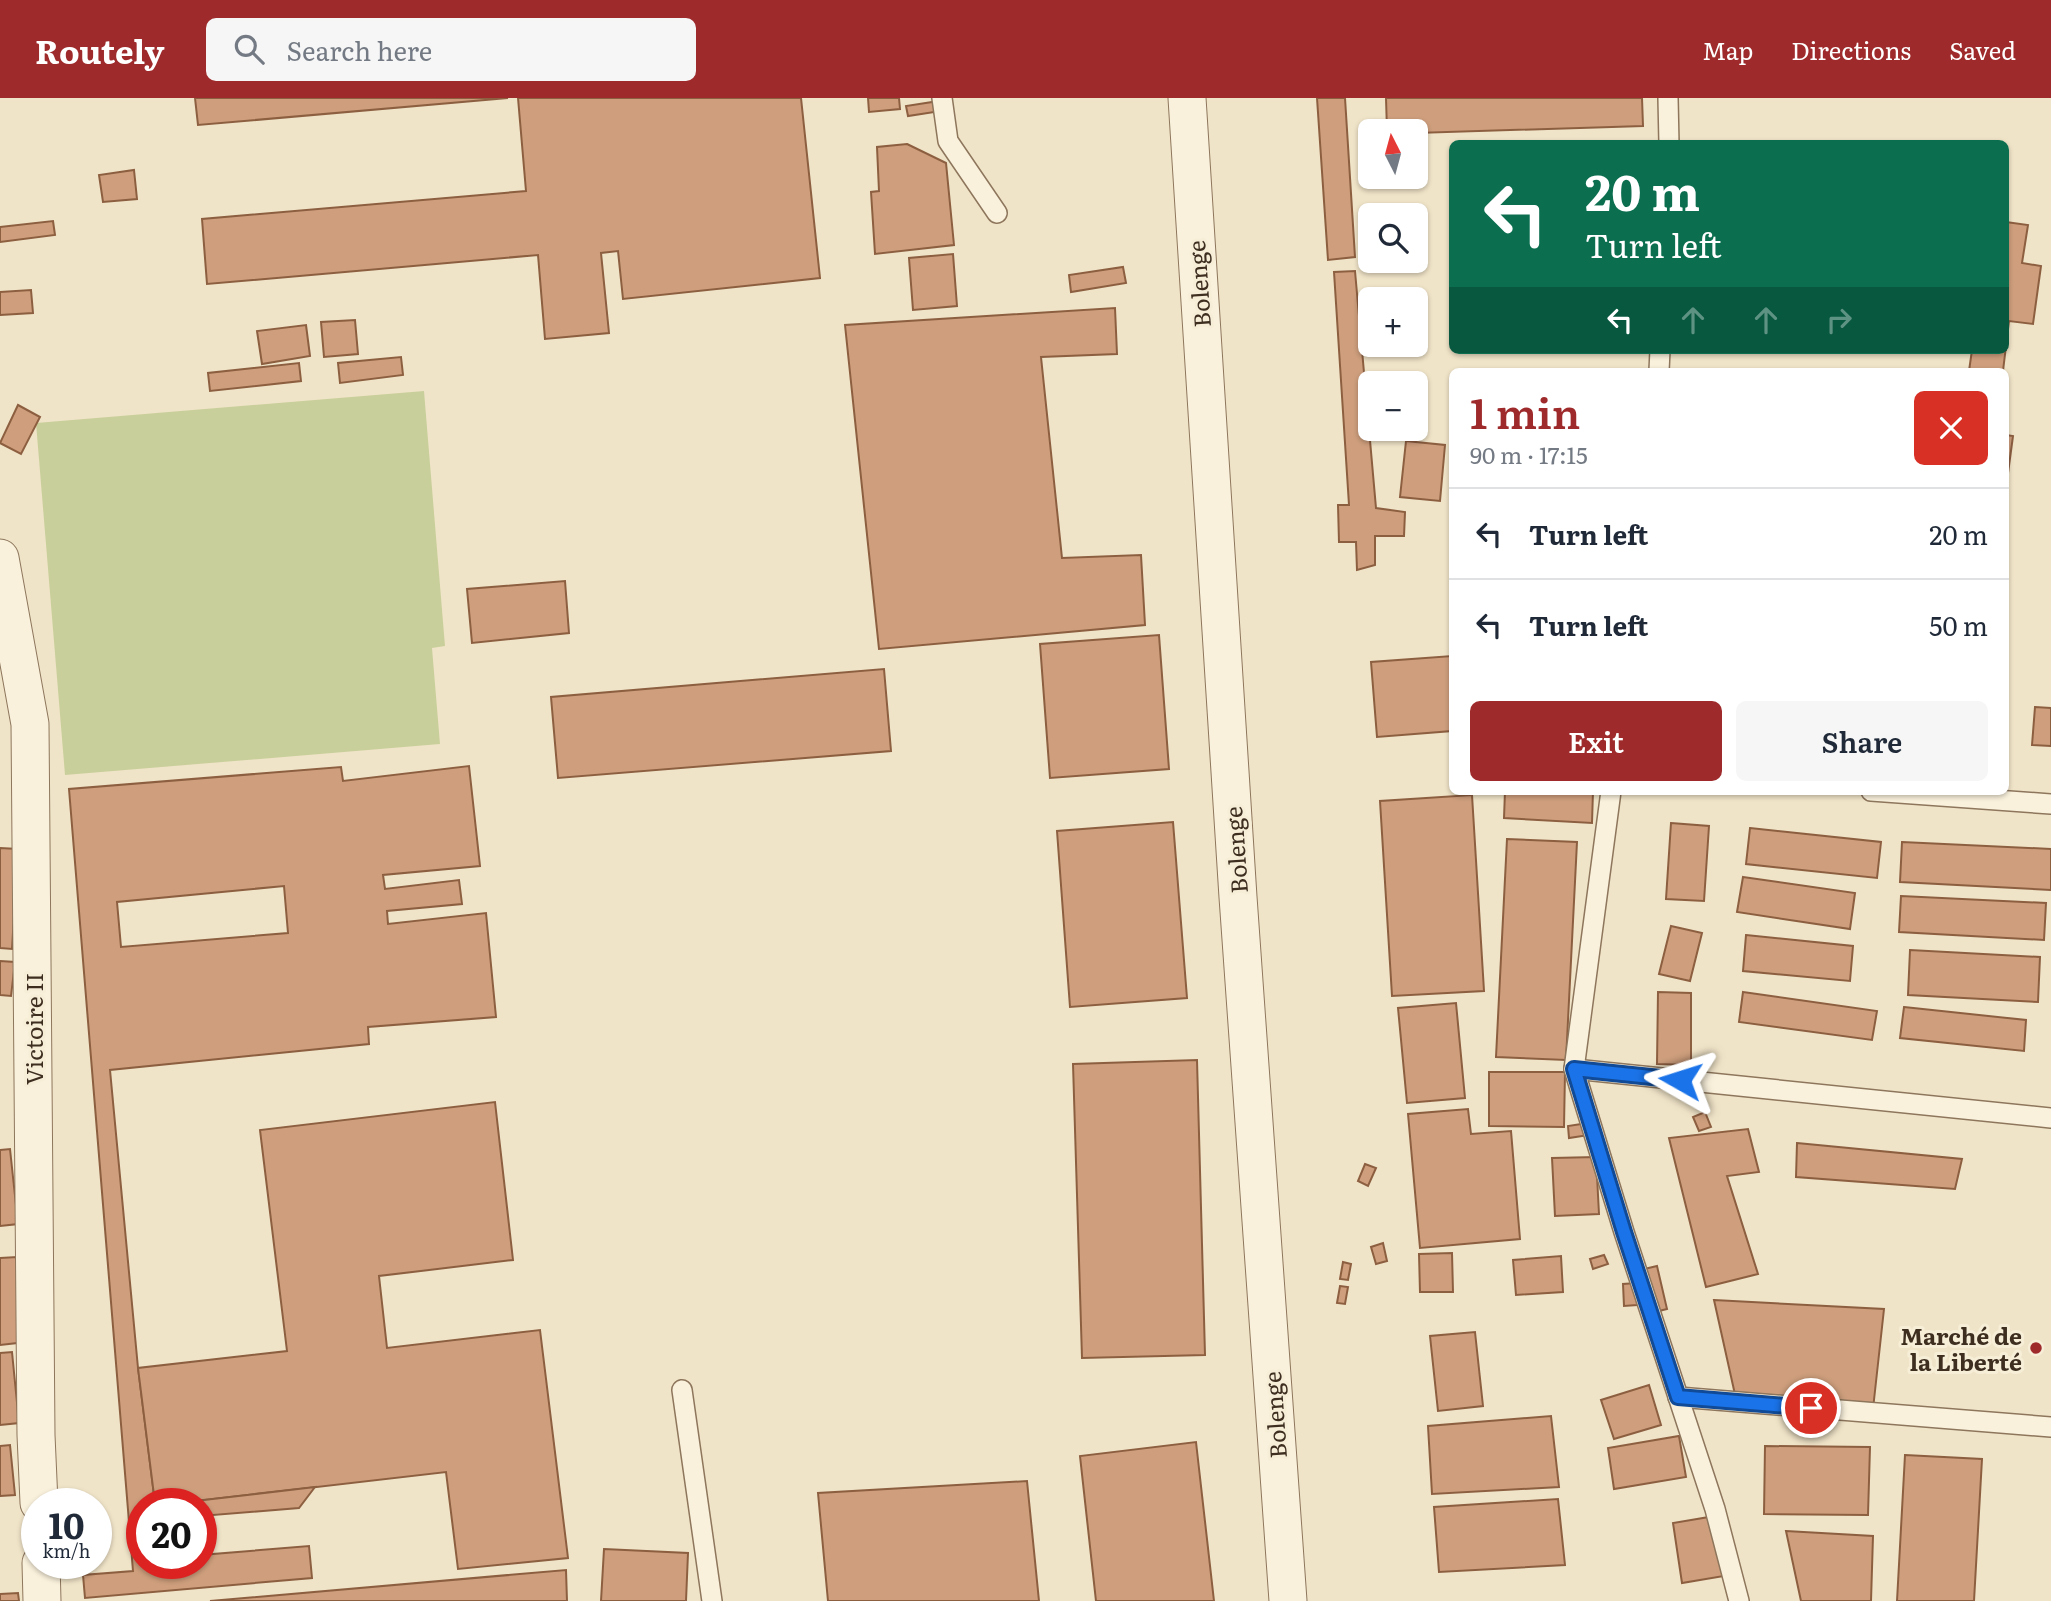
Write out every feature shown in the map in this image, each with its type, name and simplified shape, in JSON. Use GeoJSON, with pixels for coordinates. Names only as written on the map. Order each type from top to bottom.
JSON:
{"type":"FeatureCollection","features":[{"type":"Feature","properties":{"kind":"street","name":"Bolenge"},"geometry":{"type":"LineString","coordinates":[[1187,98],[1239,911],[1288,1601]]}},
{"type":"Feature","properties":{"kind":"street","name":"Victoire II"},"geometry":{"type":"LineString","coordinates":[[0,558],[30,724],[38,1488]]}},
{"type":"Feature","properties":{"kind":"street"},"geometry":{"type":"LineString","coordinates":[[41,1579],[42,1601]]}},
{"type":"Feature","properties":{"kind":"lane"},"geometry":{"type":"LineString","coordinates":[[942,98],[948,141],[997,213]]}},
{"type":"Feature","properties":{"kind":"lane"},"geometry":{"type":"LineString","coordinates":[[1668,98],[1669,140]]}},
{"type":"Feature","properties":{"kind":"lane"},"geometry":{"type":"LineString","coordinates":[[1610,795],[1574,1069],[1624,1232],[1715,1509],[1739,1601]]}},
{"type":"Feature","properties":{"kind":"lane"},"geometry":{"type":"LineString","coordinates":[[1926,795],[2051,804]]}},
{"type":"Feature","properties":{"kind":"lane"},"geometry":{"type":"LineString","coordinates":[[1574,1069],[2051,1118]]}},
{"type":"Feature","properties":{"kind":"lane"},"geometry":{"type":"LineString","coordinates":[[682,1390],[712,1601]]}},
{"type":"Feature","properties":{"kind":"lane"},"geometry":{"type":"LineString","coordinates":[[1678,1397],[2051,1427]]}},
{"type":"Feature","properties":{"kind":"green space"},"geometry":{"type":"Polygon","coordinates":[[[424,391],[445,646],[432,648],[440,744],[65,775],[36,423],[424,391]]]}},
{"type":"Feature","properties":{"kind":"building"},"geometry":{"type":"Polygon","coordinates":[[[195,98],[508,98],[198,125],[195,98]]]}},
{"type":"Feature","properties":{"kind":"building"},"geometry":{"type":"Polygon","coordinates":[[[518,98],[801,98],[820,278],[623,299],[618,251],[601,253],[609,333],[545,339],[538,255],[207,284],[202,219],[526,191],[518,98]]]}},
{"type":"Feature","properties":{"kind":"building"},"geometry":{"type":"Polygon","coordinates":[[[868,98],[899,98],[900,109],[869,112],[868,98]]]}},
{"type":"Feature","properties":{"kind":"building"},"geometry":{"type":"Polygon","coordinates":[[[1317,98],[1345,98],[1355,257],[1328,260],[1317,98]]]}},
{"type":"Feature","properties":{"kind":"building"},"geometry":{"type":"Polygon","coordinates":[[[1386,98],[1642,98],[1643,126],[1428,133],[1428,119],[1387,119],[1386,98]]]}},
{"type":"Feature","properties":{"kind":"building"},"geometry":{"type":"Polygon","coordinates":[[[939,101],[941,111],[908,116],[906,106],[939,101]]]}},
{"type":"Feature","properties":{"kind":"building"},"geometry":{"type":"Polygon","coordinates":[[[907,144],[946,163],[954,245],[875,254],[871,192],[879,191],[877,147],[907,144]]]}},
{"type":"Feature","properties":{"kind":"building"},"geometry":{"type":"Polygon","coordinates":[[[134,170],[137,199],[103,202],[99,175],[134,170]]]}},
{"type":"Feature","properties":{"kind":"building"},"geometry":{"type":"Polygon","coordinates":[[[53,221],[55,235],[0,242],[0,227],[53,221]]]}},
{"type":"Feature","properties":{"kind":"building"},"geometry":{"type":"Polygon","coordinates":[[[2009,222],[2028,225],[2022,263],[2041,266],[2033,324],[2009,321],[2009,222]]]}},
{"type":"Feature","properties":{"kind":"building"},"geometry":{"type":"Polygon","coordinates":[[[953,254],[957,306],[913,310],[909,258],[953,254]]]}},
{"type":"Feature","properties":{"kind":"building"},"geometry":{"type":"Polygon","coordinates":[[[1123,267],[1126,283],[1071,292],[1069,275],[1123,267]]]}},
{"type":"Feature","properties":{"kind":"building"},"geometry":{"type":"Polygon","coordinates":[[[1355,271],[1358,357],[1363,357],[1364,371],[1358,371],[1358,441],[1370,441],[1376,508],[1405,512],[1404,536],[1375,536],[1375,565],[1357,570],[1356,542],[1339,542],[1338,505],[1349,505],[1334,272],[1355,271]]]}},
{"type":"Feature","properties":{"kind":"building"},"geometry":{"type":"Polygon","coordinates":[[[31,290],[33,313],[0,315],[0,292],[31,290]]]}},
{"type":"Feature","properties":{"kind":"building"},"geometry":{"type":"Polygon","coordinates":[[[1115,308],[1117,354],[1041,357],[1062,558],[1141,555],[1145,625],[879,649],[845,325],[1115,308]]]}},
{"type":"Feature","properties":{"kind":"building"},"geometry":{"type":"Polygon","coordinates":[[[355,320],[358,354],[324,357],[321,322],[355,320]]]}},
{"type":"Feature","properties":{"kind":"building"},"geometry":{"type":"Polygon","coordinates":[[[306,325],[310,356],[262,364],[257,331],[306,325]]]}},
{"type":"Feature","properties":{"kind":"building"},"geometry":{"type":"Polygon","coordinates":[[[1971,354],[2005,354],[2003,368],[1969,368],[1971,354]]]}},
{"type":"Feature","properties":{"kind":"building"},"geometry":{"type":"Polygon","coordinates":[[[401,357],[403,375],[340,383],[338,363],[401,357]]]}},
{"type":"Feature","properties":{"kind":"building"},"geometry":{"type":"Polygon","coordinates":[[[299,363],[301,381],[210,391],[208,373],[299,363]]]}},
{"type":"Feature","properties":{"kind":"building"},"geometry":{"type":"Polygon","coordinates":[[[18,405],[40,417],[21,454],[0,443],[18,405]]]}},
{"type":"Feature","properties":{"kind":"building"},"geometry":{"type":"Polygon","coordinates":[[[2009,435],[2013,436],[2009,466],[2009,435]]]}},
{"type":"Feature","properties":{"kind":"building"},"geometry":{"type":"Polygon","coordinates":[[[1406,441],[1445,445],[1440,501],[1400,497],[1406,441]]]}},
{"type":"Feature","properties":{"kind":"building"},"geometry":{"type":"Polygon","coordinates":[[[565,581],[569,633],[472,643],[467,589],[565,581]]]}},
{"type":"Feature","properties":{"kind":"building"},"geometry":{"type":"Polygon","coordinates":[[[1159,635],[1169,769],[1050,778],[1040,644],[1159,635]]]}},
{"type":"Feature","properties":{"kind":"building"},"geometry":{"type":"Polygon","coordinates":[[[1449,656],[1449,731],[1377,737],[1371,662],[1449,656]]]}},
{"type":"Feature","properties":{"kind":"building"},"geometry":{"type":"Polygon","coordinates":[[[884,669],[891,751],[558,778],[551,697],[884,669]]]}},
{"type":"Feature","properties":{"kind":"building"},"geometry":{"type":"Polygon","coordinates":[[[2035,707],[2051,708],[2051,746],[2032,745],[2035,707]]]}},
{"type":"Feature","properties":{"kind":"building"},"geometry":{"type":"Polygon","coordinates":[[[469,766],[480,866],[383,875],[385,889],[459,880],[462,904],[387,911],[388,924],[486,913],[496,1017],[368,1027],[369,1044],[110,1070],[138,1368],[153,1488],[126,1488],[69,789],[341,767],[343,781],[469,766]],[[284,886],[117,902],[121,947],[288,933],[284,886]]]}},
{"type":"Feature","properties":{"kind":"building"},"geometry":{"type":"Polygon","coordinates":[[[1472,795],[1484,991],[1392,996],[1380,801],[1472,795]]]}},
{"type":"Feature","properties":{"kind":"building"},"geometry":{"type":"Polygon","coordinates":[[[1505,795],[1593,795],[1592,823],[1504,818],[1505,795]]]}},
{"type":"Feature","properties":{"kind":"building"},"geometry":{"type":"Polygon","coordinates":[[[1173,822],[1187,998],[1070,1007],[1057,831],[1173,822]]]}},
{"type":"Feature","properties":{"kind":"building"},"geometry":{"type":"Polygon","coordinates":[[[1671,823],[1709,826],[1704,901],[1666,899],[1671,823]]]}},
{"type":"Feature","properties":{"kind":"building"},"geometry":{"type":"Polygon","coordinates":[[[1750,828],[1881,842],[1877,878],[1746,864],[1750,828]]]}},
{"type":"Feature","properties":{"kind":"building"},"geometry":{"type":"Polygon","coordinates":[[[1507,839],[1577,842],[1566,1060],[1496,1057],[1507,839]]]}},
{"type":"Feature","properties":{"kind":"building"},"geometry":{"type":"Polygon","coordinates":[[[1902,842],[2051,849],[2051,890],[1900,882],[1902,842]]]}},
{"type":"Feature","properties":{"kind":"building"},"geometry":{"type":"Polygon","coordinates":[[[0,848],[18,849],[12,949],[0,948],[0,848]]]}},
{"type":"Feature","properties":{"kind":"building"},"geometry":{"type":"Polygon","coordinates":[[[1743,877],[1855,893],[1850,929],[1737,912],[1743,877]]]}},
{"type":"Feature","properties":{"kind":"building"},"geometry":{"type":"Polygon","coordinates":[[[1901,896],[2046,903],[2044,940],[1899,932],[1901,896]]]}},
{"type":"Feature","properties":{"kind":"building"},"geometry":{"type":"Polygon","coordinates":[[[1671,926],[1702,933],[1690,981],[1659,974],[1671,926]]]}},
{"type":"Feature","properties":{"kind":"building"},"geometry":{"type":"Polygon","coordinates":[[[1746,935],[1853,946],[1850,981],[1743,971],[1746,935]]]}},
{"type":"Feature","properties":{"kind":"building"},"geometry":{"type":"Polygon","coordinates":[[[1910,950],[2040,957],[2038,1002],[1908,995],[1910,950]]]}},
{"type":"Feature","properties":{"kind":"building"},"geometry":{"type":"Polygon","coordinates":[[[0,961],[15,962],[11,996],[0,995],[0,961]]]}},
{"type":"Feature","properties":{"kind":"building"},"geometry":{"type":"Polygon","coordinates":[[[1658,992],[1691,993],[1691,1065],[1657,1064],[1658,992]]]}},
{"type":"Feature","properties":{"kind":"building"},"geometry":{"type":"Polygon","coordinates":[[[1743,992],[1877,1011],[1872,1040],[1739,1022],[1743,992]]]}},
{"type":"Feature","properties":{"kind":"building"},"geometry":{"type":"Polygon","coordinates":[[[1456,1003],[1465,1098],[1407,1103],[1398,1008],[1456,1003]]]}},
{"type":"Feature","properties":{"kind":"building"},"geometry":{"type":"Polygon","coordinates":[[[1904,1007],[2026,1020],[2024,1051],[1900,1038],[1904,1007]]]}},
{"type":"Feature","properties":{"kind":"building"},"geometry":{"type":"Polygon","coordinates":[[[1197,1060],[1205,1355],[1082,1358],[1073,1064],[1197,1060]]]}},
{"type":"Feature","properties":{"kind":"building"},"geometry":{"type":"Polygon","coordinates":[[[1489,1072],[1565,1072],[1564,1127],[1489,1126],[1489,1072]]]}},
{"type":"Feature","properties":{"kind":"building"},"geometry":{"type":"Polygon","coordinates":[[[495,1102],[513,1260],[379,1276],[387,1348],[540,1330],[568,1558],[458,1569],[446,1472],[217,1498],[217,1488],[153,1488],[138,1368],[287,1351],[260,1130],[495,1102]]]}},
{"type":"Feature","properties":{"kind":"building"},"geometry":{"type":"Polygon","coordinates":[[[1468,1109],[1471,1134],[1511,1131],[1520,1239],[1420,1248],[1408,1114],[1468,1109]]]}},
{"type":"Feature","properties":{"kind":"building"},"geometry":{"type":"Polygon","coordinates":[[[1705,1112],[1711,1127],[1699,1131],[1693,1117],[1705,1112]]]}},
{"type":"Feature","properties":{"kind":"building"},"geometry":{"type":"Polygon","coordinates":[[[1588,1123],[1589,1135],[1569,1138],[1568,1126],[1588,1123]]]}},
{"type":"Feature","properties":{"kind":"building"},"geometry":{"type":"Polygon","coordinates":[[[1748,1129],[1759,1172],[1727,1176],[1758,1274],[1706,1287],[1669,1138],[1748,1129]]]}},
{"type":"Feature","properties":{"kind":"building"},"geometry":{"type":"Polygon","coordinates":[[[1797,1143],[1962,1159],[1955,1189],[1796,1177],[1797,1143]]]}},
{"type":"Feature","properties":{"kind":"building"},"geometry":{"type":"Polygon","coordinates":[[[10,1149],[18,1224],[0,1226],[0,1150],[10,1149]]]}},
{"type":"Feature","properties":{"kind":"building"},"geometry":{"type":"Polygon","coordinates":[[[1596,1157],[1599,1214],[1555,1216],[1552,1158],[1596,1157]]]}},
{"type":"Feature","properties":{"kind":"building"},"geometry":{"type":"Polygon","coordinates":[[[1365,1164],[1376,1168],[1368,1186],[1358,1181],[1365,1164]]]}},
{"type":"Feature","properties":{"kind":"building"},"geometry":{"type":"Polygon","coordinates":[[[1383,1243],[1387,1261],[1376,1264],[1371,1247],[1383,1243]]]}},
{"type":"Feature","properties":{"kind":"building"},"geometry":{"type":"Polygon","coordinates":[[[1452,1253],[1453,1292],[1420,1292],[1419,1254],[1452,1253]]]}},
{"type":"Feature","properties":{"kind":"building"},"geometry":{"type":"Polygon","coordinates":[[[1604,1255],[1608,1264],[1593,1269],[1590,1259],[1604,1255]]]}},
{"type":"Feature","properties":{"kind":"building"},"geometry":{"type":"Polygon","coordinates":[[[1561,1256],[1563,1292],[1516,1295],[1513,1260],[1561,1256]]]}},
{"type":"Feature","properties":{"kind":"building"},"geometry":{"type":"Polygon","coordinates":[[[17,1257],[26,1342],[0,1345],[0,1258],[17,1257]]]}},
{"type":"Feature","properties":{"kind":"building"},"geometry":{"type":"Polygon","coordinates":[[[1343,1262],[1351,1264],[1348,1280],[1340,1279],[1343,1262]]]}},
{"type":"Feature","properties":{"kind":"building"},"geometry":{"type":"Polygon","coordinates":[[[1657,1266],[1667,1309],[1651,1313],[1640,1270],[1657,1266]]]}},
{"type":"Feature","properties":{"kind":"building"},"geometry":{"type":"Polygon","coordinates":[[[1636,1283],[1637,1305],[1624,1306],[1623,1284],[1636,1283]]]}},
{"type":"Feature","properties":{"kind":"building"},"geometry":{"type":"Polygon","coordinates":[[[1340,1286],[1348,1287],[1345,1304],[1337,1303],[1340,1286]]]}},
{"type":"Feature","properties":{"kind":"building"},"geometry":{"type":"Polygon","coordinates":[[[1714,1300],[1884,1309],[1873,1409],[1736,1399],[1714,1300]]]}},
{"type":"Feature","properties":{"kind":"building"},"geometry":{"type":"Polygon","coordinates":[[[1475,1332],[1483,1406],[1438,1411],[1430,1336],[1475,1332]]]}},
{"type":"Feature","properties":{"kind":"building"},"geometry":{"type":"Polygon","coordinates":[[[12,1352],[19,1423],[0,1425],[0,1353],[12,1352]]]}},
{"type":"Feature","properties":{"kind":"building"},"geometry":{"type":"Polygon","coordinates":[[[1649,1385],[1661,1425],[1614,1439],[1601,1400],[1649,1385]]]}},
{"type":"Feature","properties":{"kind":"building"},"geometry":{"type":"Polygon","coordinates":[[[1551,1416],[1559,1487],[1432,1494],[1428,1426],[1551,1416]]]}},
{"type":"Feature","properties":{"kind":"building"},"geometry":{"type":"Polygon","coordinates":[[[1679,1436],[1686,1477],[1614,1489],[1608,1448],[1679,1436]]]}},
{"type":"Feature","properties":{"kind":"building"},"geometry":{"type":"Polygon","coordinates":[[[1196,1442],[1214,1601],[1096,1601],[1080,1456],[1196,1442]]]}},
{"type":"Feature","properties":{"kind":"building"},"geometry":{"type":"Polygon","coordinates":[[[10,1445],[15,1495],[0,1496],[0,1446],[10,1445]]]}},
{"type":"Feature","properties":{"kind":"building"},"geometry":{"type":"Polygon","coordinates":[[[1765,1446],[1870,1447],[1868,1515],[1764,1514],[1765,1446]]]}},
{"type":"Feature","properties":{"kind":"building"},"geometry":{"type":"Polygon","coordinates":[[[1905,1455],[1982,1459],[1974,1601],[1897,1601],[1905,1455]]]}},
{"type":"Feature","properties":{"kind":"building"},"geometry":{"type":"Polygon","coordinates":[[[1027,1481],[1039,1601],[828,1601],[818,1493],[1027,1481]]]}},
{"type":"Feature","properties":{"kind":"building"},"geometry":{"type":"Polygon","coordinates":[[[315,1487],[299,1508],[217,1515],[217,1498],[315,1487]]]}},
{"type":"Feature","properties":{"kind":"building"},"geometry":{"type":"Polygon","coordinates":[[[1558,1499],[1565,1565],[1439,1572],[1434,1507],[1558,1499]]]}},
{"type":"Feature","properties":{"kind":"building"},"geometry":{"type":"Polygon","coordinates":[[[1715,1516],[1724,1576],[1682,1583],[1673,1523],[1715,1516]]]}},
{"type":"Feature","properties":{"kind":"building"},"geometry":{"type":"Polygon","coordinates":[[[1786,1531],[1873,1536],[1871,1601],[1801,1601],[1786,1531]]]}},
{"type":"Feature","properties":{"kind":"building"},"geometry":{"type":"Polygon","coordinates":[[[309,1546],[312,1578],[85,1598],[83,1579],[112,1579],[112,1573],[126,1572],[126,1579],[217,1579],[217,1554],[309,1546]]]}},
{"type":"Feature","properties":{"kind":"building"},"geometry":{"type":"Polygon","coordinates":[[[604,1549],[688,1553],[686,1601],[601,1601],[604,1549]]]}},
{"type":"Feature","properties":{"kind":"building"},"geometry":{"type":"Polygon","coordinates":[[[566,1570],[567,1601],[210,1601],[566,1570]]]}},
{"type":"Feature","properties":{"kind":"building"},"geometry":{"type":"Polygon","coordinates":[[[18,1593],[19,1601],[0,1601],[0,1594],[18,1593]]]}},
{"type":"Feature","properties":{"kind":"place","name":"Marché de la Liberté"},"geometry":{"type":"Point","coordinates":[2036,1348]}},
{"type":"Feature","properties":{"kind":"route"},"geometry":{"type":"LineString","coordinates":[[1680,1080],[1574,1069],[1678,1397],[1811,1408]]}}]}
